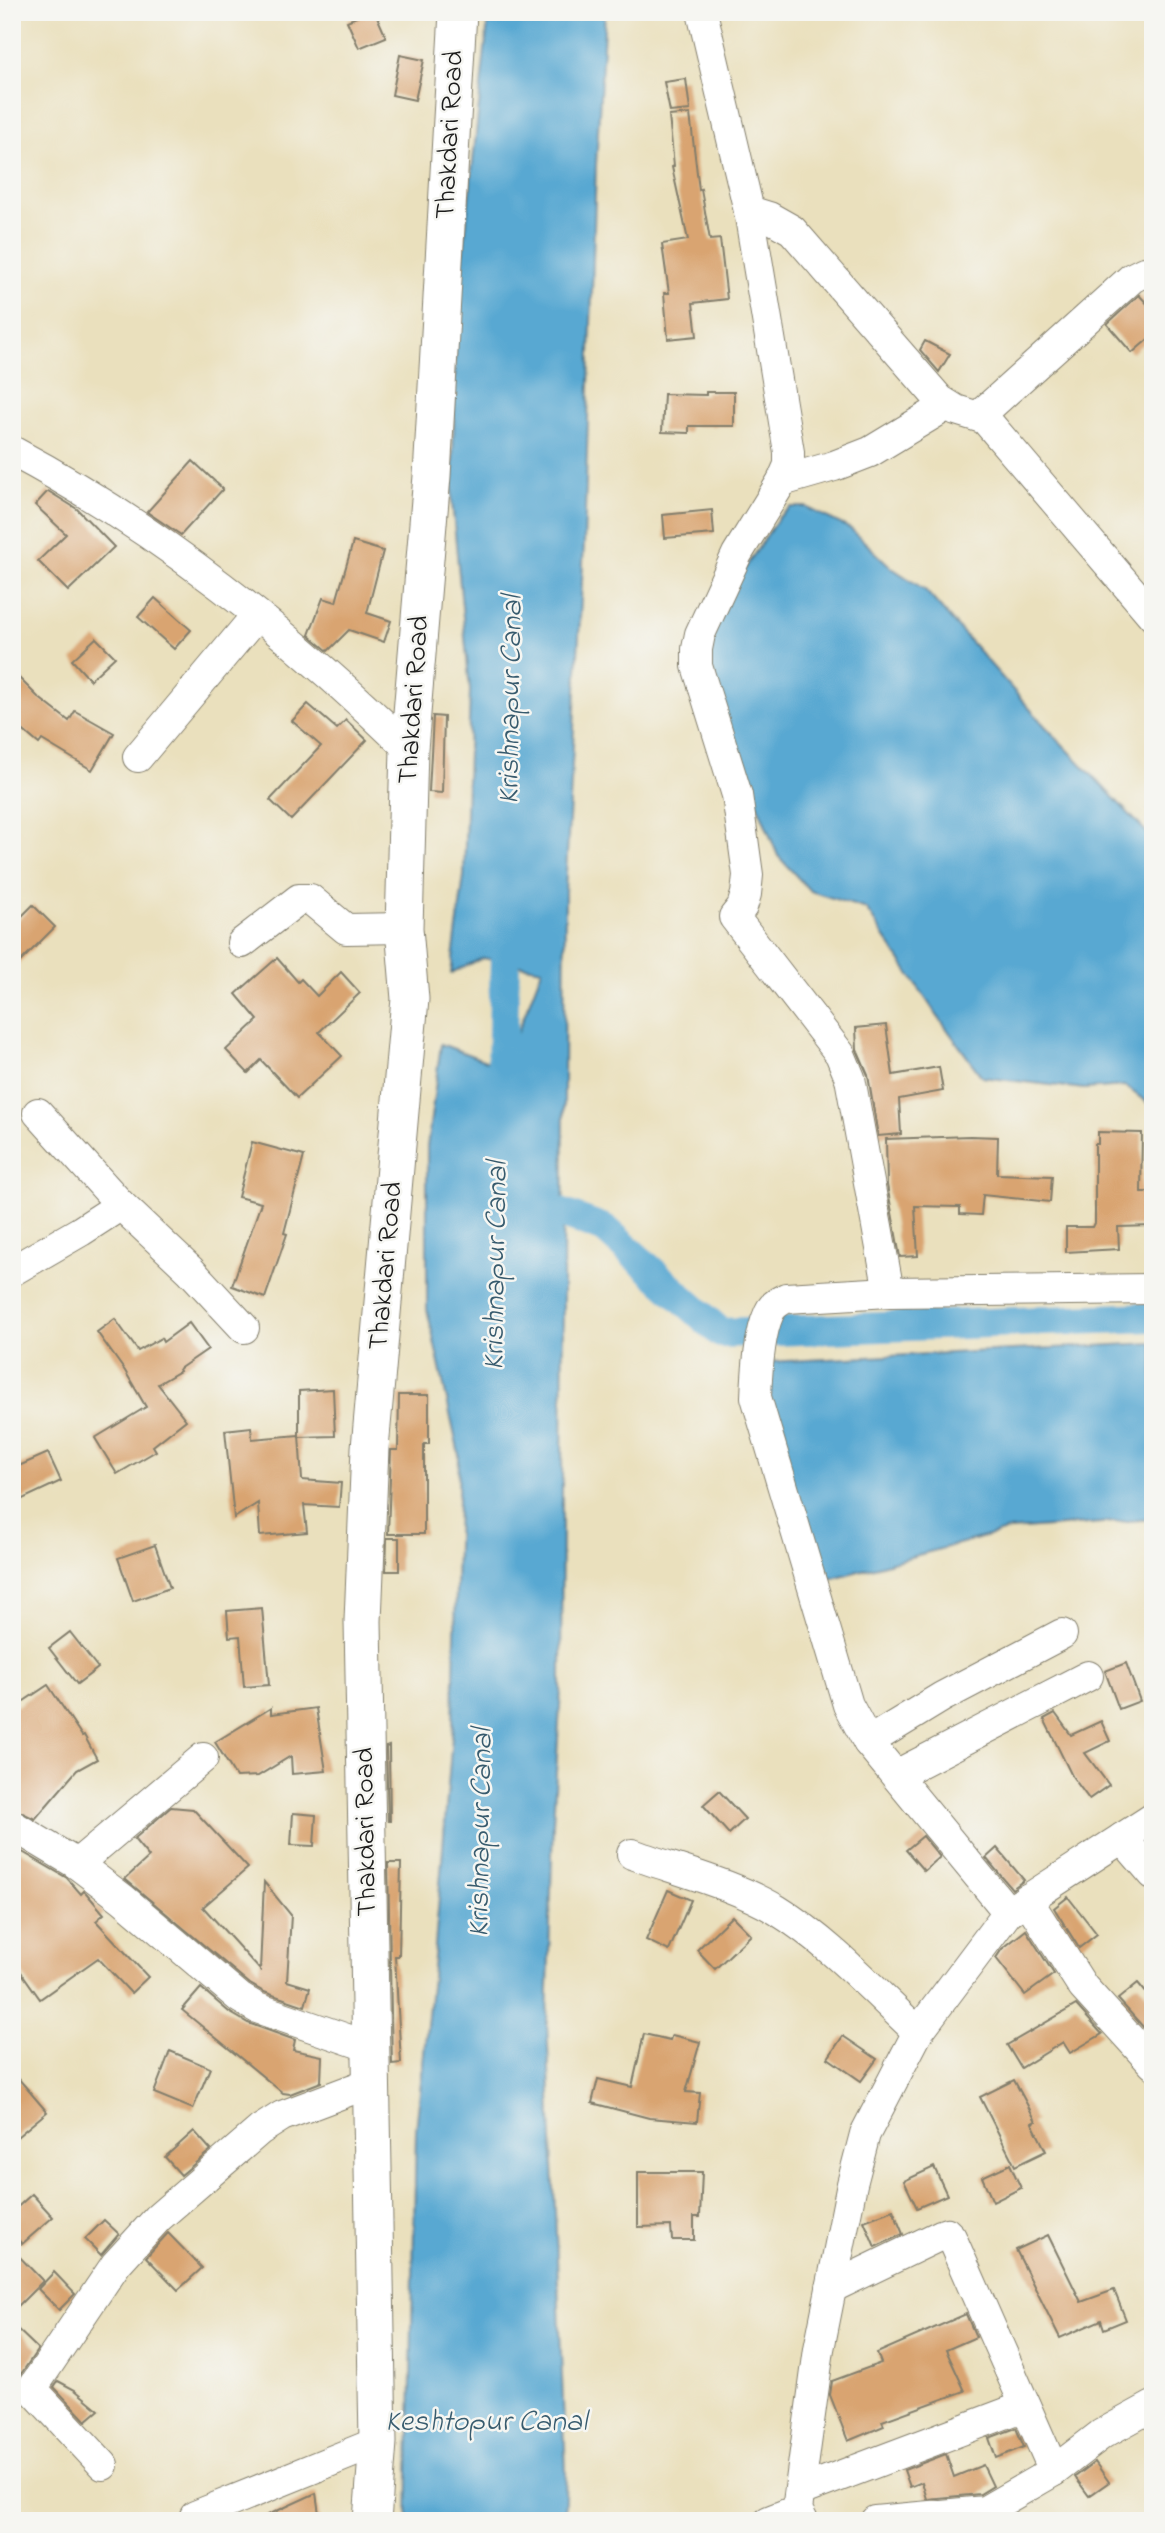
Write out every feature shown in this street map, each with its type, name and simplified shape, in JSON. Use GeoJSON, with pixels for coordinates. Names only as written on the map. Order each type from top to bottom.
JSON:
{"type":"FeatureCollection","features":[{"type":"Feature","properties":{"kind":"street","name":"Thakdari Road"},"geometry":{"type":"LineString","coordinates":[[372,2521],[378,2442],[363,1621],[370,1448],[410,999],[404,929],[409,749],[432,476],[458,12]]}},
{"type":"Feature","properties":{"kind":"street"},"geometry":{"type":"LineString","coordinates":[[702,12],[749,211],[789,465],[737,554],[700,634],[696,649],[697,666],[737,795],[748,875],[742,907],[734,917],[840,1054],[850,1078],[889,1292]]}},
{"type":"Feature","properties":{"kind":"street"},"geometry":{"type":"LineString","coordinates":[[749,211],[769,217],[792,230],[946,406],[985,419],[1153,616]]}},
{"type":"Feature","properties":{"kind":"street"},"geometry":{"type":"LineString","coordinates":[[979,416],[1132,278],[1144,272],[1153,272]]}},
{"type":"Feature","properties":{"kind":"street"},"geometry":{"type":"LineString","coordinates":[[782,481],[870,452],[946,406]]}},
{"type":"Feature","properties":{"kind":"street"},"geometry":{"type":"LineString","coordinates":[[12,451],[72,483],[170,550],[257,615],[362,703],[409,749]]}},
{"type":"Feature","properties":{"kind":"street"},"geometry":{"type":"LineString","coordinates":[[138,757],[257,615]]}},
{"type":"Feature","properties":{"kind":"street"},"geometry":{"type":"LineString","coordinates":[[242,943],[299,899],[310,899],[346,929],[404,929]]}},
{"type":"Feature","properties":{"kind":"street"},"geometry":{"type":"LineString","coordinates":[[38,1113],[121,1205],[190,1270],[244,1328]]}},
{"type":"Feature","properties":{"kind":"street"},"geometry":{"type":"LineString","coordinates":[[12,1271],[121,1205]]}},
{"type":"Feature","properties":{"kind":"street"},"geometry":{"type":"LineString","coordinates":[[1153,1289],[889,1292],[786,1298],[769,1311],[758,1364],[756,1397],[848,1705],[868,1742],[895,1775],[1018,1905],[1083,1987],[1153,2064]]}},
{"type":"Feature","properties":{"kind":"street"},"geometry":{"type":"LineString","coordinates":[[868,1742],[942,1696],[1062,1634]]}},
{"type":"Feature","properties":{"kind":"street"},"geometry":{"type":"LineString","coordinates":[[895,1775],[1088,1676]]}},
{"type":"Feature","properties":{"kind":"street"},"geometry":{"type":"LineString","coordinates":[[77,1864],[203,1758]]}},
{"type":"Feature","properties":{"kind":"street"},"geometry":{"type":"LineString","coordinates":[[800,2507],[819,2349],[865,2134],[918,2032],[1018,1905],[1153,1818]]}},
{"type":"Feature","properties":{"kind":"street"},"geometry":{"type":"LineString","coordinates":[[16,1832],[77,1864],[123,1899],[240,1998],[371,2065]]}},
{"type":"Feature","properties":{"kind":"street"},"geometry":{"type":"LineString","coordinates":[[1122,1838],[1153,1874]]}},
{"type":"Feature","properties":{"kind":"street"},"geometry":{"type":"LineString","coordinates":[[632,1854],[745,1895],[776,1910],[825,1946],[918,2032]]}},
{"type":"Feature","properties":{"kind":"street"},"geometry":{"type":"LineString","coordinates":[[103,2465],[33,2387],[116,2264],[158,2218],[260,2130],[371,2065]]}},
{"type":"Feature","properties":{"kind":"street"},"geometry":{"type":"LineString","coordinates":[[831,2288],[947,2233],[1054,2471]]}},
{"type":"Feature","properties":{"kind":"street"},"geometry":{"type":"LineString","coordinates":[[769,2521],[1025,2406]]}},
{"type":"Feature","properties":{"kind":"street"},"geometry":{"type":"LineString","coordinates":[[876,2521],[988,2516],[1102,2434],[1153,2406]]}},
{"type":"Feature","properties":{"kind":"street"},"geometry":{"type":"LineString","coordinates":[[195,2516],[378,2442]]}},
{"type":"Feature","properties":{"kind":"water","name":"Keshtopur Canal"},"geometry":{"type":"Polygon","coordinates":[[[489,12],[605,12],[596,165],[584,545],[565,892],[561,1689],[553,1823],[547,2022],[566,2471],[564,2521],[408,2521],[416,2130],[434,1958],[453,1724],[459,1455],[427,1309],[427,1147],[441,1044],[504,1068],[542,969],[483,958],[451,973],[464,876],[470,690],[452,502],[456,320],[489,12]]]}},
{"type":"Feature","properties":{"kind":"water"},"geometry":{"type":"Polygon","coordinates":[[[791,507],[806,507],[851,529],[892,568],[925,590],[1045,726],[1153,839],[1153,1107],[1125,1086],[1084,1089],[982,1077],[866,909],[810,891],[778,856],[711,688],[707,647],[737,580],[779,517],[791,507]]]}},
{"type":"Feature","properties":{"kind":"water"},"geometry":{"type":"Polygon","coordinates":[[[1153,1343],[1153,1519],[1010,1530],[822,1581],[763,1397],[767,1362],[1153,1343]]]}},
{"type":"Feature","properties":{"kind":"building"},"geometry":{"type":"Polygon","coordinates":[[[368,12],[375,12],[386,37],[359,48],[347,21],[368,12]]]}},
{"type":"Feature","properties":{"kind":"building"},"geometry":{"type":"Polygon","coordinates":[[[400,55],[424,60],[415,100],[392,95],[400,55]]]}},
{"type":"Feature","properties":{"kind":"building"},"geometry":{"type":"Polygon","coordinates":[[[686,79],[690,110],[670,112],[664,82],[686,79]]]}},
{"type":"Feature","properties":{"kind":"building"},"geometry":{"type":"Polygon","coordinates":[[[690,114],[699,190],[701,189],[710,240],[720,239],[727,299],[693,303],[697,336],[668,339],[664,293],[669,293],[662,244],[688,240],[672,167],[669,116],[690,114]]]}},
{"type":"Feature","properties":{"kind":"building"},"geometry":{"type":"Polygon","coordinates":[[[1139,295],[1153,310],[1153,335],[1132,353],[1107,324],[1139,295]]]}},
{"type":"Feature","properties":{"kind":"building"},"geometry":{"type":"Polygon","coordinates":[[[925,341],[950,354],[939,372],[920,350],[925,341]]]}},
{"type":"Feature","properties":{"kind":"building"},"geometry":{"type":"Polygon","coordinates":[[[706,392],[734,392],[734,426],[689,426],[689,433],[662,432],[664,394],[706,395],[706,392]]]}},
{"type":"Feature","properties":{"kind":"building"},"geometry":{"type":"Polygon","coordinates":[[[193,461],[223,489],[181,535],[147,512],[193,461]]]}},
{"type":"Feature","properties":{"kind":"building"},"geometry":{"type":"Polygon","coordinates":[[[48,491],[77,509],[114,547],[68,591],[38,561],[66,534],[35,505],[48,491]]]}},
{"type":"Feature","properties":{"kind":"building"},"geometry":{"type":"Polygon","coordinates":[[[712,510],[714,534],[665,538],[663,515],[712,510]]]}},
{"type":"Feature","properties":{"kind":"building"},"geometry":{"type":"Polygon","coordinates":[[[353,542],[383,551],[367,613],[391,621],[384,642],[349,630],[328,651],[309,635],[323,598],[336,602],[353,542]]]}},
{"type":"Feature","properties":{"kind":"building"},"geometry":{"type":"Polygon","coordinates":[[[155,598],[191,630],[174,649],[138,617],[155,598]]]}},
{"type":"Feature","properties":{"kind":"building"},"geometry":{"type":"Polygon","coordinates":[[[96,638],[115,657],[90,680],[72,660],[96,638]]]}},
{"type":"Feature","properties":{"kind":"building"},"geometry":{"type":"Polygon","coordinates":[[[12,671],[38,697],[69,721],[75,711],[114,733],[92,770],[42,740],[39,744],[12,721],[12,671]]]}},
{"type":"Feature","properties":{"kind":"building"},"geometry":{"type":"Polygon","coordinates":[[[308,704],[337,729],[346,720],[367,740],[291,820],[270,800],[321,746],[292,721],[308,704]]]}},
{"type":"Feature","properties":{"kind":"building"},"geometry":{"type":"Polygon","coordinates":[[[433,716],[444,717],[442,793],[429,792],[433,716]]]}},
{"type":"Feature","properties":{"kind":"building"},"geometry":{"type":"Polygon","coordinates":[[[33,905],[55,927],[12,970],[12,926],[33,905]]]}},
{"type":"Feature","properties":{"kind":"building"},"geometry":{"type":"Polygon","coordinates":[[[277,958],[298,982],[301,979],[317,996],[341,972],[360,993],[319,1032],[342,1056],[297,1098],[261,1060],[248,1073],[226,1050],[258,1020],[236,994],[277,958]]]}},
{"type":"Feature","properties":{"kind":"building"},"geometry":{"type":"Polygon","coordinates":[[[886,1025],[893,1075],[939,1067],[943,1091],[899,1099],[901,1134],[878,1136],[868,1075],[857,1050],[856,1028],[886,1025]]]}},
{"type":"Feature","properties":{"kind":"building"},"geometry":{"type":"Polygon","coordinates":[[[1098,1132],[1142,1133],[1141,1192],[1153,1192],[1153,1226],[1118,1227],[1119,1249],[1066,1252],[1066,1227],[1093,1227],[1095,1223],[1095,1144],[1098,1144],[1098,1132]]]}},
{"type":"Feature","properties":{"kind":"building"},"geometry":{"type":"Polygon","coordinates":[[[998,1137],[997,1174],[1052,1176],[1050,1202],[983,1195],[981,1215],[960,1214],[960,1207],[915,1206],[918,1256],[900,1257],[887,1185],[886,1139],[998,1137]]]}},
{"type":"Feature","properties":{"kind":"building"},"geometry":{"type":"Polygon","coordinates":[[[252,1142],[304,1156],[284,1233],[287,1234],[265,1298],[232,1286],[261,1203],[238,1197],[252,1142]]]}},
{"type":"Feature","properties":{"kind":"building"},"geometry":{"type":"Polygon","coordinates":[[[115,1319],[138,1351],[161,1338],[163,1342],[189,1323],[208,1349],[158,1384],[186,1420],[153,1446],[156,1451],[117,1474],[95,1438],[146,1407],[125,1371],[97,1332],[115,1319]]]}},
{"type":"Feature","properties":{"kind":"building"},"geometry":{"type":"Polygon","coordinates":[[[333,1389],[335,1436],[299,1437],[299,1391],[333,1389]]]}},
{"type":"Feature","properties":{"kind":"building"},"geometry":{"type":"Polygon","coordinates":[[[399,1395],[429,1395],[429,1444],[424,1444],[424,1534],[388,1534],[391,1450],[398,1450],[399,1395]]]}},
{"type":"Feature","properties":{"kind":"building"},"geometry":{"type":"Polygon","coordinates":[[[251,1427],[252,1439],[299,1435],[302,1480],[341,1483],[339,1507],[304,1505],[307,1532],[260,1536],[258,1503],[234,1518],[225,1430],[251,1427]]]}},
{"type":"Feature","properties":{"kind":"building"},"geometry":{"type":"Polygon","coordinates":[[[48,1453],[61,1481],[12,1504],[12,1469],[48,1453]]]}},
{"type":"Feature","properties":{"kind":"building"},"geometry":{"type":"Polygon","coordinates":[[[387,1538],[399,1538],[399,1571],[386,1571],[387,1538]]]}},
{"type":"Feature","properties":{"kind":"building"},"geometry":{"type":"Polygon","coordinates":[[[155,1545],[170,1588],[133,1601],[118,1558],[155,1545]]]}},
{"type":"Feature","properties":{"kind":"building"},"geometry":{"type":"Polygon","coordinates":[[[262,1608],[269,1685],[244,1687],[240,1636],[229,1637],[227,1611],[262,1608]]]}},
{"type":"Feature","properties":{"kind":"building"},"geometry":{"type":"Polygon","coordinates":[[[70,1632],[98,1668],[77,1684],[49,1648],[70,1632]]]}},
{"type":"Feature","properties":{"kind":"building"},"geometry":{"type":"Polygon","coordinates":[[[1126,1663],[1140,1701],[1119,1709],[1105,1671],[1126,1663]]]}},
{"type":"Feature","properties":{"kind":"building"},"geometry":{"type":"Polygon","coordinates":[[[48,1685],[82,1736],[84,1735],[97,1759],[77,1770],[35,1819],[12,1808],[12,1709],[48,1685]]]}},
{"type":"Feature","properties":{"kind":"building"},"geometry":{"type":"Polygon","coordinates":[[[271,1708],[271,1714],[316,1708],[326,1771],[292,1774],[291,1756],[258,1776],[236,1777],[215,1742],[271,1708]]]}},
{"type":"Feature","properties":{"kind":"building"},"geometry":{"type":"Polygon","coordinates":[[[1055,1713],[1071,1735],[1101,1721],[1110,1741],[1085,1753],[1109,1785],[1089,1799],[1072,1776],[1044,1719],[1055,1713]]]}},
{"type":"Feature","properties":{"kind":"building"},"geometry":{"type":"Polygon","coordinates":[[[389,1746],[390,1821],[388,1821],[386,1747],[389,1746]]]}},
{"type":"Feature","properties":{"kind":"building"},"geometry":{"type":"Polygon","coordinates":[[[719,1791],[745,1819],[729,1834],[703,1805],[719,1791]]]}},
{"type":"Feature","properties":{"kind":"building"},"geometry":{"type":"Polygon","coordinates":[[[171,1807],[193,1809],[248,1868],[203,1907],[260,1970],[264,1882],[291,1915],[287,1981],[310,1988],[305,2006],[264,1992],[250,1984],[125,1879],[149,1857],[134,1839],[171,1807]]]}},
{"type":"Feature","properties":{"kind":"building"},"geometry":{"type":"Polygon","coordinates":[[[293,1813],[316,1815],[314,1846],[291,1845],[293,1813]]]}},
{"type":"Feature","properties":{"kind":"building"},"geometry":{"type":"Polygon","coordinates":[[[923,1836],[940,1857],[924,1871],[906,1850],[923,1836]]]}},
{"type":"Feature","properties":{"kind":"building"},"geometry":{"type":"Polygon","coordinates":[[[12,1846],[67,1878],[81,1894],[84,1891],[104,1914],[96,1921],[148,1977],[131,1993],[98,1958],[40,1999],[12,1959],[12,1846]]]}},
{"type":"Feature","properties":{"kind":"building"},"geometry":{"type":"Polygon","coordinates":[[[997,1848],[1024,1880],[1012,1889],[986,1858],[997,1848]]]}},
{"type":"Feature","properties":{"kind":"building"},"geometry":{"type":"Polygon","coordinates":[[[388,1863],[401,1863],[399,1956],[395,1956],[401,2063],[392,2064],[388,1863]]]}},
{"type":"Feature","properties":{"kind":"building"},"geometry":{"type":"Polygon","coordinates":[[[668,1890],[691,1900],[669,1951],[646,1940],[668,1890]]]}},
{"type":"Feature","properties":{"kind":"building"},"geometry":{"type":"Polygon","coordinates":[[[1068,1897],[1097,1934],[1079,1948],[1054,1908],[1068,1897]]]}},
{"type":"Feature","properties":{"kind":"building"},"geometry":{"type":"Polygon","coordinates":[[[732,1916],[751,1935],[715,1969],[697,1950],[732,1916]]]}},
{"type":"Feature","properties":{"kind":"building"},"geometry":{"type":"Polygon","coordinates":[[[1026,1930],[1054,1974],[1025,1995],[996,1958],[1002,1949],[1026,1930]]]}},
{"type":"Feature","properties":{"kind":"building"},"geometry":{"type":"Polygon","coordinates":[[[1138,1983],[1153,2001],[1153,2038],[1118,1999],[1138,1983]]]}},
{"type":"Feature","properties":{"kind":"building"},"geometry":{"type":"Polygon","coordinates":[[[201,1988],[229,2012],[248,2023],[295,2040],[293,2050],[322,2056],[321,2082],[290,2094],[283,2093],[182,2010],[201,1988]]]}},
{"type":"Feature","properties":{"kind":"building"},"geometry":{"type":"Polygon","coordinates":[[[1076,2005],[1102,2034],[1070,2053],[1063,2042],[1021,2068],[1007,2045],[1076,2005]]]}},
{"type":"Feature","properties":{"kind":"building"},"geometry":{"type":"Polygon","coordinates":[[[644,2034],[670,2040],[672,2035],[700,2042],[686,2092],[700,2093],[697,2122],[649,2118],[592,2103],[598,2079],[632,2087],[644,2034]]]}},
{"type":"Feature","properties":{"kind":"building"},"geometry":{"type":"Polygon","coordinates":[[[843,2036],[877,2059],[861,2081],[828,2058],[843,2036]]]}},
{"type":"Feature","properties":{"kind":"building"},"geometry":{"type":"Polygon","coordinates":[[[170,2051],[210,2068],[193,2109],[154,2093],[170,2051]]]}},
{"type":"Feature","properties":{"kind":"building"},"geometry":{"type":"Polygon","coordinates":[[[12,2071],[47,2112],[12,2141],[12,2071]]]}},
{"type":"Feature","properties":{"kind":"building"},"geometry":{"type":"Polygon","coordinates":[[[1014,2080],[1036,2121],[1032,2123],[1046,2151],[1015,2166],[980,2097],[1014,2080]]]}},
{"type":"Feature","properties":{"kind":"building"},"geometry":{"type":"Polygon","coordinates":[[[194,2131],[211,2150],[181,2175],[165,2157],[194,2131]]]}},
{"type":"Feature","properties":{"kind":"building"},"geometry":{"type":"Polygon","coordinates":[[[1010,2164],[1021,2188],[993,2202],[982,2177],[1010,2164]]]}},
{"type":"Feature","properties":{"kind":"building"},"geometry":{"type":"Polygon","coordinates":[[[934,2167],[947,2195],[917,2208],[904,2181],[934,2167]]]}},
{"type":"Feature","properties":{"kind":"building"},"geometry":{"type":"Polygon","coordinates":[[[638,2172],[702,2172],[700,2217],[694,2217],[694,2240],[672,2240],[671,2226],[638,2227],[638,2172]]]}},
{"type":"Feature","properties":{"kind":"building"},"geometry":{"type":"Polygon","coordinates":[[[32,2194],[53,2217],[22,2244],[12,2233],[12,2212],[32,2194]]]}},
{"type":"Feature","properties":{"kind":"building"},"geometry":{"type":"Polygon","coordinates":[[[893,2210],[903,2234],[875,2247],[864,2221],[893,2210]]]}},
{"type":"Feature","properties":{"kind":"building"},"geometry":{"type":"Polygon","coordinates":[[[104,2220],[119,2234],[101,2255],[85,2239],[104,2220]]]}},
{"type":"Feature","properties":{"kind":"building"},"geometry":{"type":"Polygon","coordinates":[[[168,2233],[202,2268],[178,2290],[146,2257],[168,2233]]]}},
{"type":"Feature","properties":{"kind":"building"},"geometry":{"type":"Polygon","coordinates":[[[1048,2235],[1081,2302],[1114,2290],[1126,2320],[1104,2329],[1101,2320],[1060,2338],[1016,2250],[1048,2235]]]}},
{"type":"Feature","properties":{"kind":"building"},"geometry":{"type":"Polygon","coordinates":[[[12,2249],[43,2281],[12,2312],[12,2249]]]}},
{"type":"Feature","properties":{"kind":"building"},"geometry":{"type":"Polygon","coordinates":[[[54,2272],[75,2294],[59,2310],[38,2289],[54,2272]]]}},
{"type":"Feature","properties":{"kind":"building"},"geometry":{"type":"Polygon","coordinates":[[[966,2314],[976,2337],[946,2350],[965,2391],[882,2421],[884,2426],[848,2441],[830,2395],[832,2381],[881,2363],[877,2353],[966,2314]]]}},
{"type":"Feature","properties":{"kind":"building"},"geometry":{"type":"Polygon","coordinates":[[[12,2324],[38,2349],[21,2374],[12,2365],[12,2324]]]}},
{"type":"Feature","properties":{"kind":"building"},"geometry":{"type":"Polygon","coordinates":[[[58,2381],[75,2390],[99,2410],[86,2421],[54,2387],[58,2381]]]}},
{"type":"Feature","properties":{"kind":"building"},"geometry":{"type":"Polygon","coordinates":[[[1016,2428],[1024,2447],[996,2458],[989,2438],[1016,2428]]]}},
{"type":"Feature","properties":{"kind":"building"},"geometry":{"type":"Polygon","coordinates":[[[946,2454],[954,2477],[983,2465],[993,2486],[980,2494],[927,2499],[922,2482],[910,2487],[904,2470],[946,2454]]]}},
{"type":"Feature","properties":{"kind":"building"},"geometry":{"type":"Polygon","coordinates":[[[1095,2462],[1109,2482],[1089,2496],[1075,2477],[1095,2462]]]}},
{"type":"Feature","properties":{"kind":"building"},"geometry":{"type":"Polygon","coordinates":[[[316,2493],[320,2521],[255,2521],[316,2493]]]}},
{"type":"Feature","properties":{"kind":"waterway","name":"Krishnapur Canal"},"geometry":{"type":"LineString","coordinates":[[501,1107],[506,922]]}},
{"type":"Feature","properties":{"kind":"waterway"},"geometry":{"type":"LineString","coordinates":[[561,1213],[605,1229],[721,1333],[1153,1317]]}}]}
